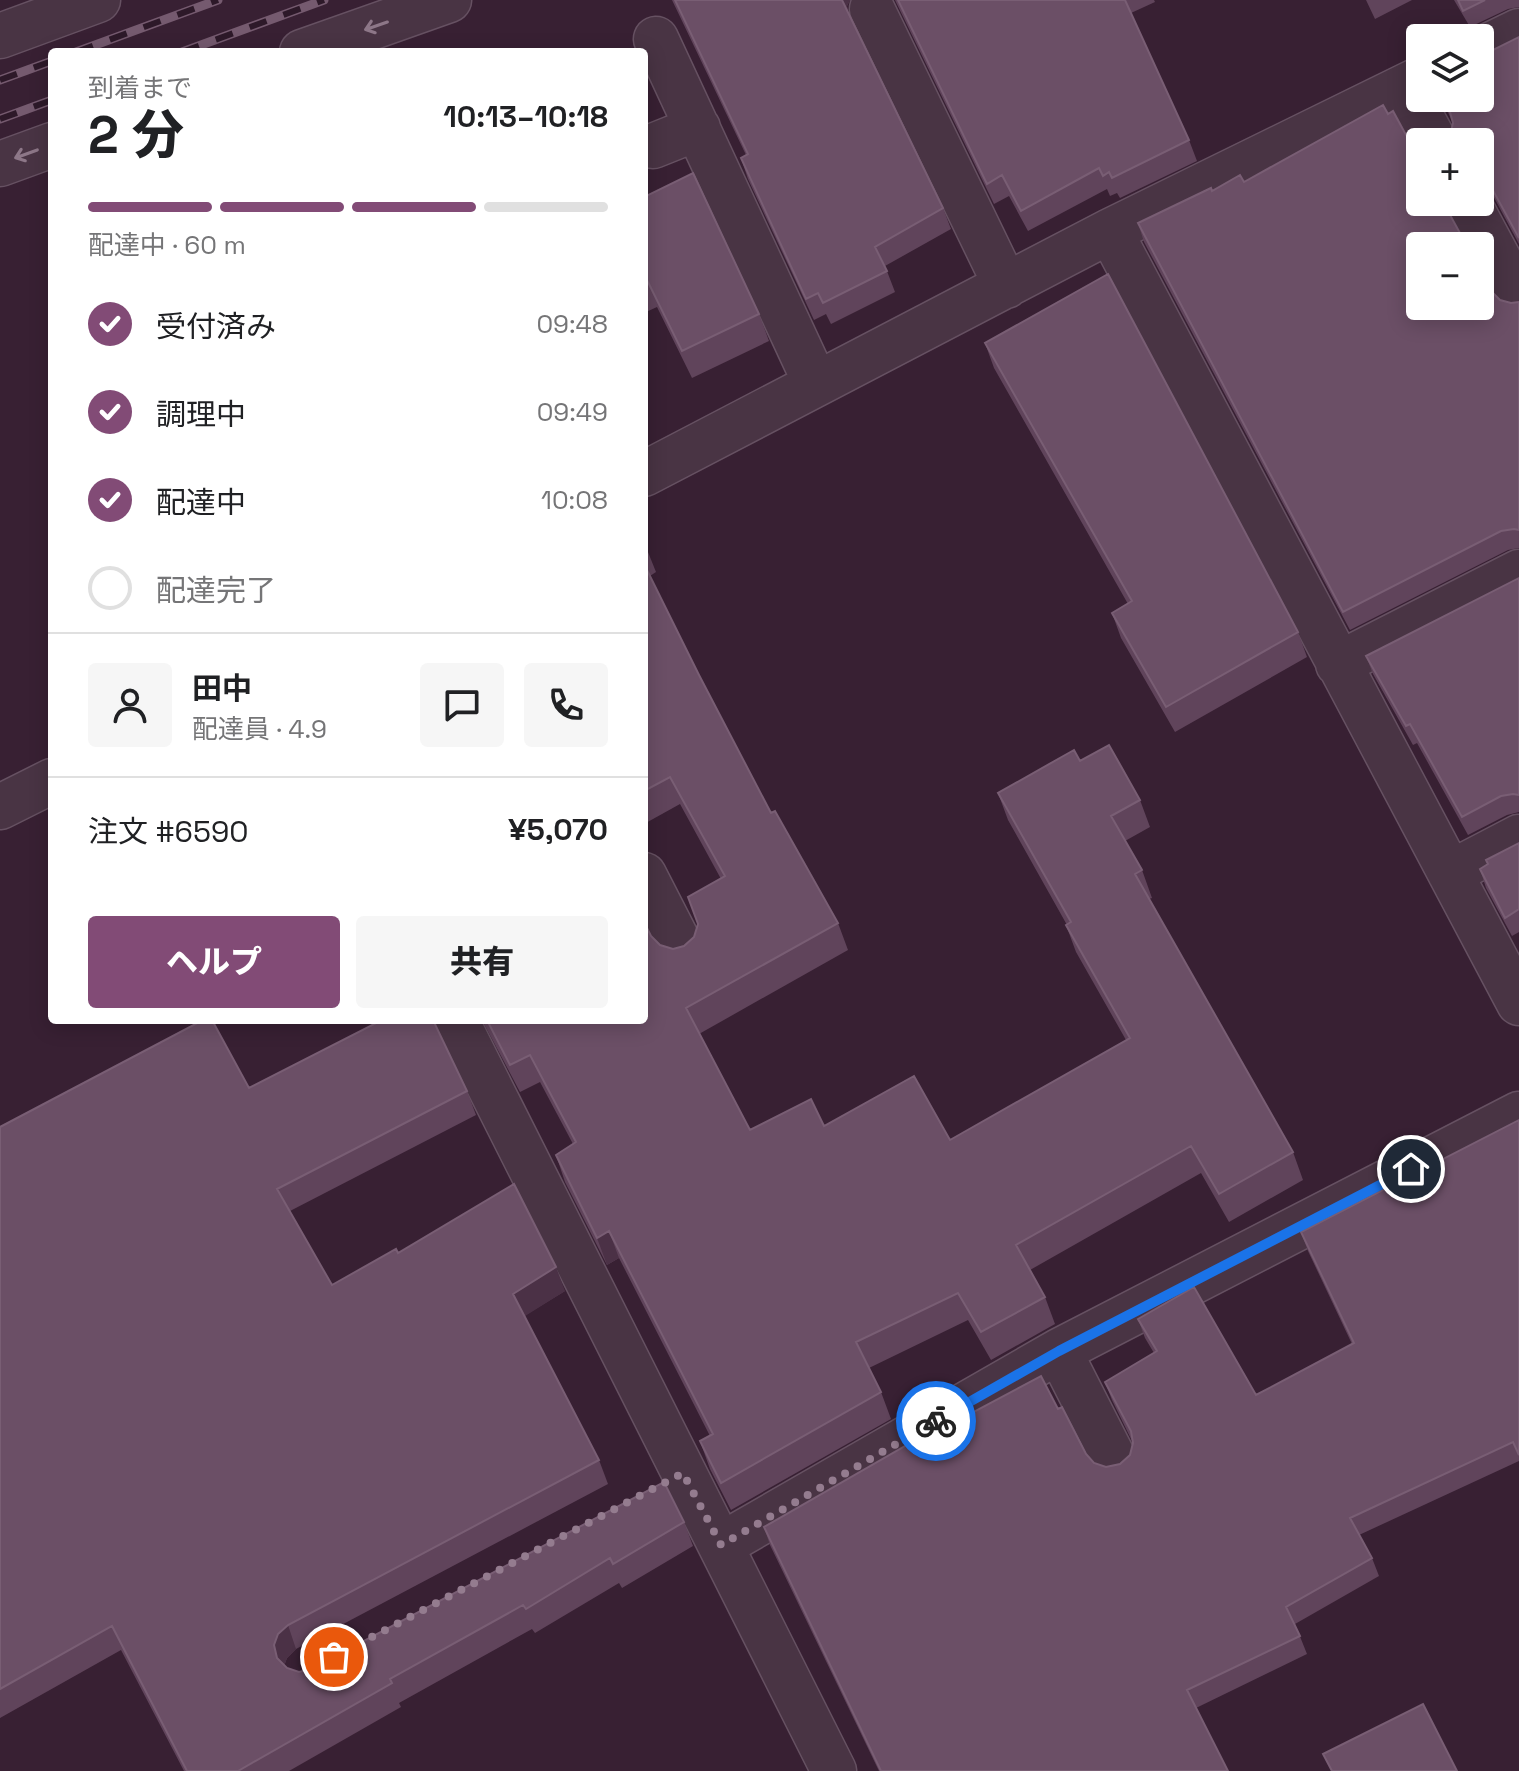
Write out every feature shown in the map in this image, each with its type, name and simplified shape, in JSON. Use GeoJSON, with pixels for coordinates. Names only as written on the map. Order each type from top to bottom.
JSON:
{"type":"FeatureCollection","features":[{"type":"Feature","properties":{"kind":"street"},"geometry":{"type":"LineString","coordinates":[[0,36],[98,0]]}},
{"type":"Feature","properties":{"kind":"street"},"geometry":{"type":"LineString","coordinates":[[313,48],[449,0]]}},
{"type":"Feature","properties":{"kind":"street"},"geometry":{"type":"LineString","coordinates":[[872,9],[1006,286]]}},
{"type":"Feature","properties":{"kind":"street"},"geometry":{"type":"LineString","coordinates":[[1494,43],[1519,31]]}},
{"type":"Feature","properties":{"kind":"street"},"geometry":{"type":"LineString","coordinates":[[656,39],[816,384]]}},
{"type":"Feature","properties":{"kind":"street"},"geometry":{"type":"LineString","coordinates":[[648,472],[1110,231],[1406,86]]}},
{"type":"Feature","properties":{"kind":"street"},"geometry":{"type":"LineString","coordinates":[[653,146],[698,128]]}},
{"type":"Feature","properties":{"kind":"street"},"geometry":{"type":"LineString","coordinates":[[0,164],[48,146]]}},
{"type":"Feature","properties":{"kind":"street"},"geometry":{"type":"LineString","coordinates":[[1476,216],[1519,297]]}},
{"type":"Feature","properties":{"kind":"street"},"geometry":{"type":"LineString","coordinates":[[1110,231],[1519,1003]]}},
{"type":"Feature","properties":{"kind":"street"},"geometry":{"type":"LineString","coordinates":[[1338,664],[1519,572]]}},
{"type":"Feature","properties":{"kind":"street"},"geometry":{"type":"LineString","coordinates":[[0,807],[48,783]]}},
{"type":"Feature","properties":{"kind":"street"},"geometry":{"type":"LineString","coordinates":[[1450,873],[1519,837]]}},
{"type":"Feature","properties":{"kind":"street"},"geometry":{"type":"LineString","coordinates":[[648,883],[683,951]]}},
{"type":"Feature","properties":{"kind":"street"},"geometry":{"type":"LineString","coordinates":[[458,1024],[670,1481],[721,1545],[834,1771]]}},
{"type":"Feature","properties":{"kind":"street"},"geometry":{"type":"LineString","coordinates":[[721,1545],[1059,1351],[1519,1114]]}},
{"type":"Feature","properties":{"kind":"street"},"geometry":{"type":"LineString","coordinates":[[1059,1351],[1115,1461]]}},
{"type":"Feature","properties":{"kind":"building"},"geometry":{"type":"Polygon","coordinates":[[[675,0],[842,0],[943,208],[875,247],[887,271],[823,303],[818,293],[806,299],[741,158],[748,154],[675,0]]]}},
{"type":"Feature","properties":{"kind":"building"},"geometry":{"type":"Polygon","coordinates":[[[898,0],[1125,0],[1189,140],[1112,178],[1109,172],[1103,176],[1099,168],[1021,211],[1002,175],[987,184],[898,0]]]}},
{"type":"Feature","properties":{"kind":"building"},"geometry":{"type":"Polygon","coordinates":[[[1458,0],[1485,0],[1463,11],[1458,0]]]}},
{"type":"Feature","properties":{"kind":"building"},"geometry":{"type":"Polygon","coordinates":[[[1519,37],[1519,238],[1494,192],[1494,128],[1452,128],[1450,112],[1494,112],[1494,50],[1519,37]]]}},
{"type":"Feature","properties":{"kind":"building"},"geometry":{"type":"Polygon","coordinates":[[[1383,105],[1388,114],[1393,111],[1406,135],[1406,216],[1451,216],[1459,232],[1406,232],[1406,320],[1494,320],[1494,294],[1500,300],[1519,302],[1519,530],[1501,531],[1343,612],[1138,223],[1211,188],[1212,191],[1240,175],[1244,182],[1383,105]]]}},
{"type":"Feature","properties":{"kind":"building"},"geometry":{"type":"Polygon","coordinates":[[[693,173],[759,314],[682,351],[648,282],[648,195],[693,173]]]}},
{"type":"Feature","properties":{"kind":"building"},"geometry":{"type":"Polygon","coordinates":[[[1108,274],[1298,632],[1166,707],[1112,613],[1132,601],[985,343],[1108,274]]]}},
{"type":"Feature","properties":{"kind":"building"},"geometry":{"type":"Polygon","coordinates":[[[648,572],[771,813],[775,811],[838,923],[686,1008],[750,1130],[811,1099],[824,1126],[914,1076],[950,1140],[1130,1038],[1066,925],[1071,922],[998,793],[1074,750],[1080,761],[1109,745],[1140,800],[1111,816],[1142,870],[1135,874],[1293,1152],[1219,1194],[1191,1146],[1016,1245],[1045,1297],[981,1332],[958,1293],[856,1342],[881,1392],[721,1483],[700,1441],[713,1434],[609,1231],[597,1238],[556,1155],[576,1142],[530,1055],[510,1065],[489,1024],[648,1024],[648,930],[660,945],[673,949],[684,946],[694,937],[698,924],[688,897],[725,876],[670,777],[648,789],[648,572]]]}},
{"type":"Feature","properties":{"kind":"building"},"geometry":{"type":"Polygon","coordinates":[[[1519,578],[1519,795],[1501,796],[1462,817],[1410,724],[1406,726],[1366,656],[1519,578]]]}},
{"type":"Feature","properties":{"kind":"building"},"geometry":{"type":"Polygon","coordinates":[[[1519,843],[1519,909],[1505,918],[1480,869],[1488,864],[1486,860],[1519,843]]]}},
{"type":"Feature","properties":{"kind":"building"},"geometry":{"type":"Polygon","coordinates":[[[195,1024],[214,1024],[249,1088],[374,1024],[435,1024],[467,1091],[277,1189],[332,1285],[396,1249],[398,1253],[514,1184],[556,1267],[513,1294],[599,1460],[288,1625],[278,1634],[274,1645],[277,1658],[287,1668],[299,1672],[311,1669],[664,1482],[684,1522],[613,1564],[610,1558],[526,1609],[523,1605],[390,1679],[392,1683],[238,1771],[187,1771],[112,1626],[0,1689],[0,1127],[195,1024]]]}},
{"type":"Feature","properties":{"kind":"building"},"geometry":{"type":"Polygon","coordinates":[[[1519,1120],[1519,1455],[1513,1442],[1350,1518],[1372,1558],[1286,1607],[1300,1636],[1187,1690],[1228,1771],[881,1771],[764,1527],[907,1445],[1041,1376],[1058,1409],[1062,1407],[1086,1454],[1094,1463],[1106,1467],[1120,1464],[1130,1455],[1133,1443],[1131,1431],[1105,1382],[1157,1351],[1138,1319],[1194,1287],[1256,1395],[1354,1343],[1301,1232],[1519,1120]]]}},
{"type":"Feature","properties":{"kind":"building"},"geometry":{"type":"Polygon","coordinates":[[[1423,1704],[1457,1771],[1332,1771],[1323,1754],[1423,1704]]]}},
{"type":"Feature","properties":{"kind":"railway"},"geometry":{"type":"LineString","coordinates":[[87,48],[218,0]]}},
{"type":"Feature","properties":{"kind":"railway"},"geometry":{"type":"LineString","coordinates":[[193,48],[324,0]]}},
{"type":"Feature","properties":{"kind":"railway"},"geometry":{"type":"LineString","coordinates":[[0,80],[48,62]]}},
{"type":"Feature","properties":{"kind":"railway"},"geometry":{"type":"LineString","coordinates":[[0,119],[48,101]]}},
{"type":"Feature","properties":{"kind":"way so far"},"geometry":{"type":"LineString","coordinates":[[334,1657],[683,1473],[721,1545],[936,1421]]}},
{"type":"Feature","properties":{"kind":"route"},"geometry":{"type":"LineString","coordinates":[[936,1421],[1059,1351],[1411,1169]]}}]}
